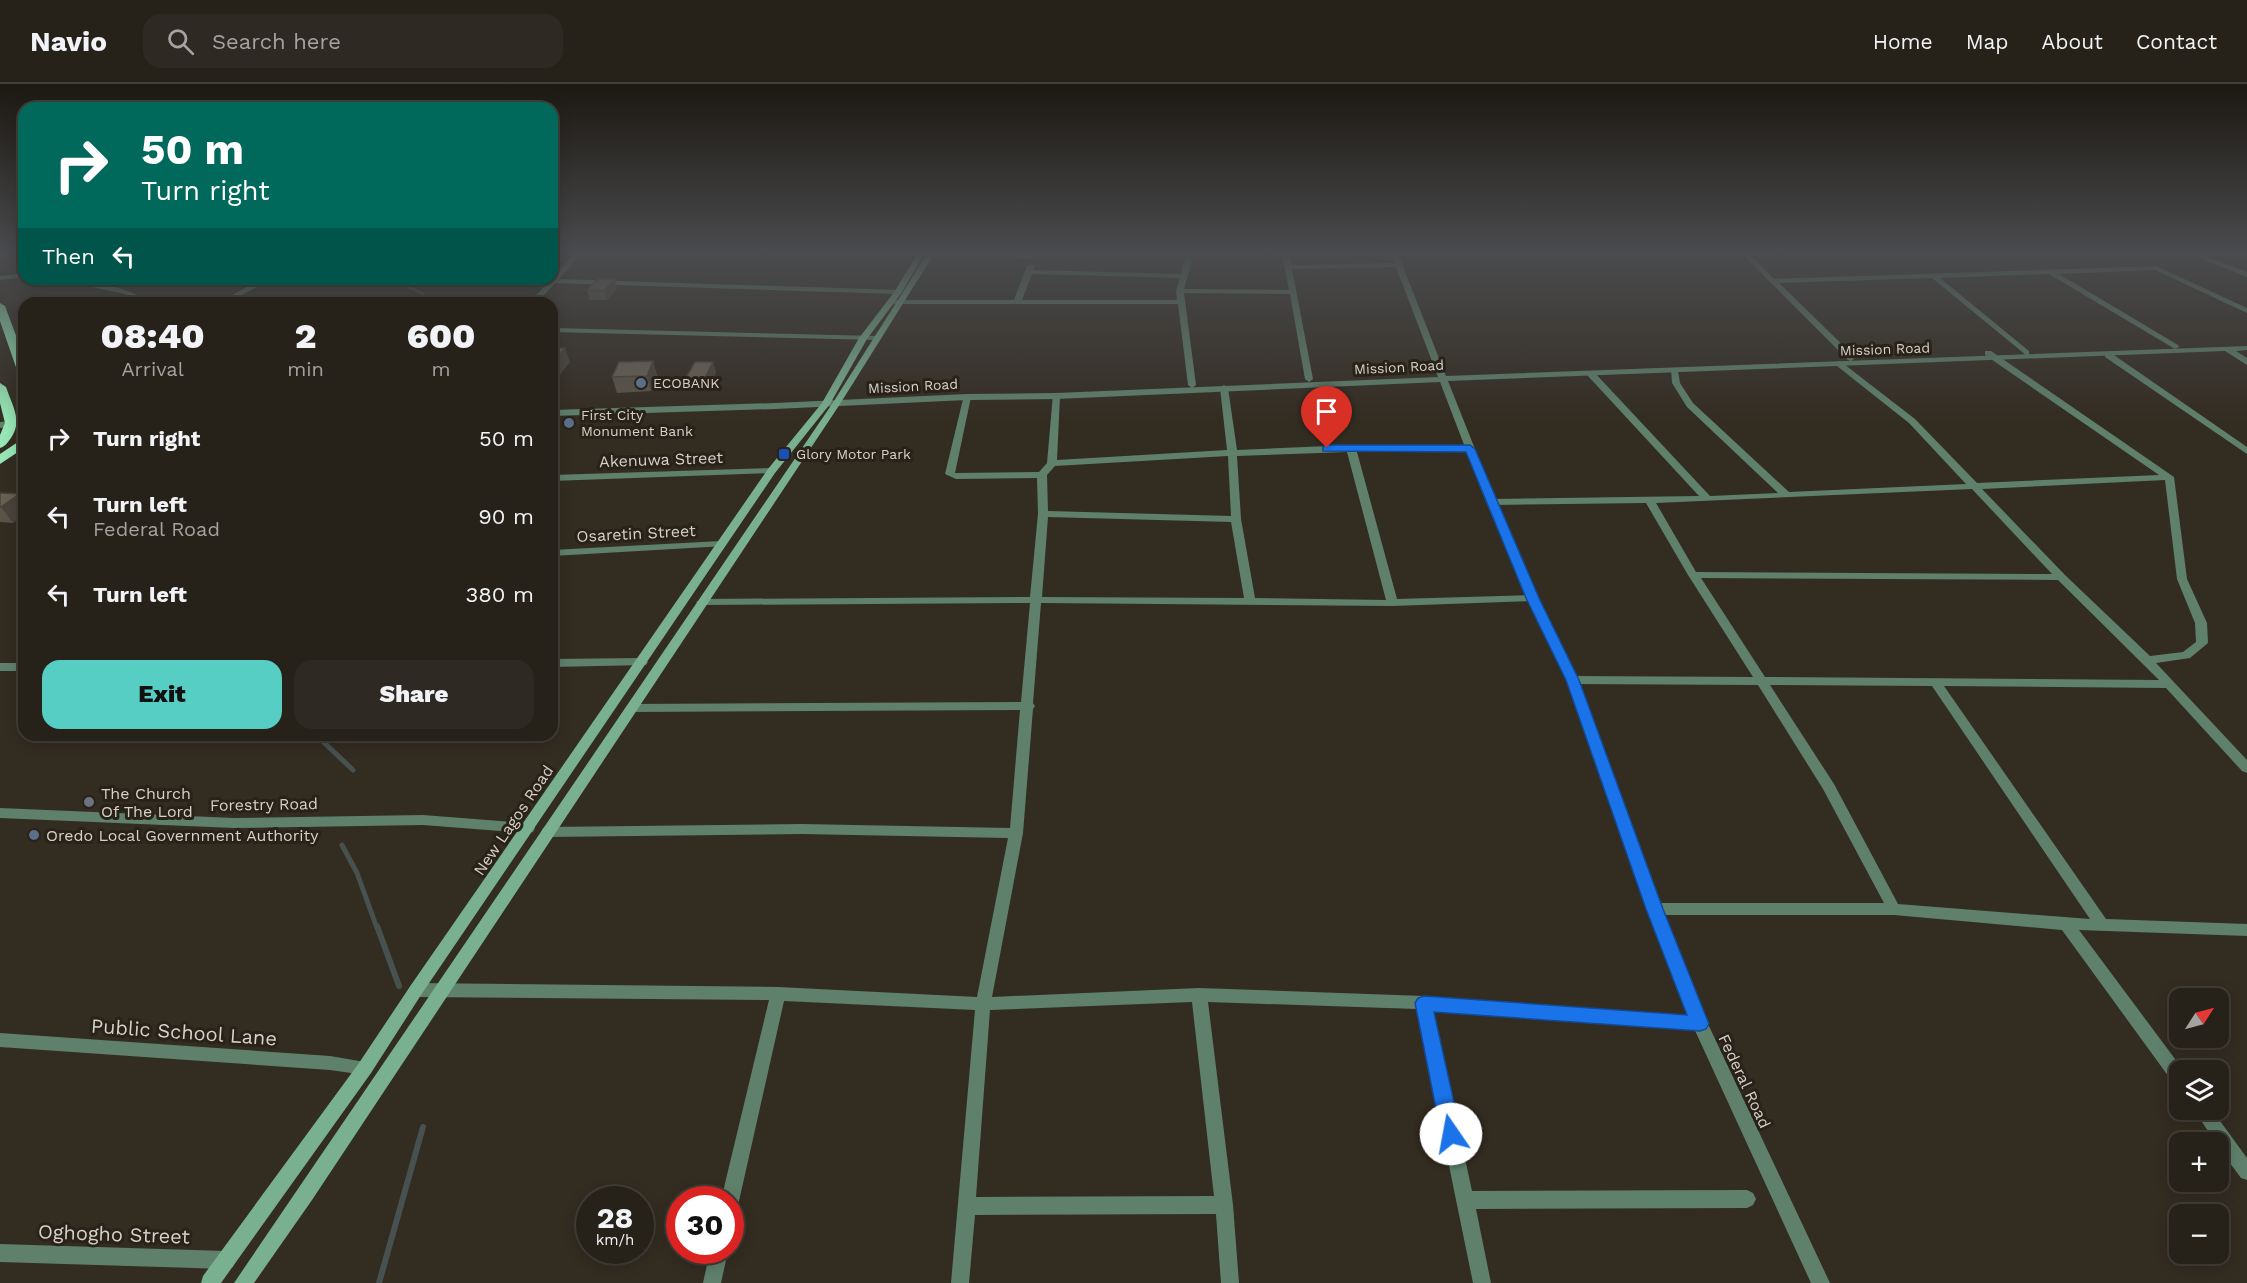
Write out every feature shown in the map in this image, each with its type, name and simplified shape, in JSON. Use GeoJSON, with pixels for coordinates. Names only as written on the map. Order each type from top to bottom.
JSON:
{"type":"FeatureCollection","features":[{"type":"Feature","properties":{"kind":"highway"},"geometry":{"type":"LineString","coordinates":[[1,310],[18,356]]}},
{"type":"Feature","properties":{"kind":"highway"},"geometry":{"type":"LineString","coordinates":[[0,387],[12,428],[0,444]]}},
{"type":"Feature","properties":{"kind":"highway"},"geometry":{"type":"LineString","coordinates":[[0,460],[18,446]]}},
{"type":"Feature","properties":{"kind":"main road","name":"New Lagos Road"},"geometry":{"type":"LineString","coordinates":[[210,1283],[365,1068],[771,471],[833,401],[863,338],[887,310]]}},
{"type":"Feature","properties":{"kind":"main road","name":"New Lagos Road"},"geometry":{"type":"LineString","coordinates":[[243,1283],[306,1194],[549,832],[833,401],[878,338],[892,310]]}},
{"type":"Feature","properties":{"kind":"street"},"geometry":{"type":"LineString","coordinates":[[1183,310],[1192,385]]}},
{"type":"Feature","properties":{"kind":"street"},"geometry":{"type":"LineString","coordinates":[[1296,310],[1309,379]]}},
{"type":"Feature","properties":{"kind":"street","name":"Federal Road"},"geometry":{"type":"LineString","coordinates":[[1416,310],[1491,502],[1572,680],[1654,909],[1700,1024],[1821,1283]]}},
{"type":"Feature","properties":{"kind":"street"},"geometry":{"type":"LineString","coordinates":[[1802,310],[1851,358]]}},
{"type":"Feature","properties":{"kind":"street"},"geometry":{"type":"LineString","coordinates":[[1975,310],[2026,352]]}},
{"type":"Feature","properties":{"kind":"street"},"geometry":{"type":"LineString","coordinates":[[2114,310],[2175,347]]}},
{"type":"Feature","properties":{"kind":"street"},"geometry":{"type":"LineString","coordinates":[[558,330],[878,338]]}},
{"type":"Feature","properties":{"kind":"street","name":"Mission Road"},"geometry":{"type":"LineString","coordinates":[[558,413],[1309,379],[1674,371],[2247,343]]}},
{"type":"Feature","properties":{"kind":"street","name":"Mission Road"},"geometry":{"type":"LineString","coordinates":[[558,406],[1056,396],[1851,358],[2109,355],[2247,348]]}},
{"type":"Feature","properties":{"kind":"street"},"geometry":{"type":"LineString","coordinates":[[2227,350],[2247,362]]}},
{"type":"Feature","properties":{"kind":"street"},"geometry":{"type":"LineString","coordinates":[[2109,355],[2247,451]]}},
{"type":"Feature","properties":{"kind":"street"},"geometry":{"type":"LineString","coordinates":[[1991,356],[2169,477],[2182,579],[2201,623],[2202,643],[2186,655],[2147,660]]}},
{"type":"Feature","properties":{"kind":"street"},"geometry":{"type":"LineString","coordinates":[[1840,364],[1912,421],[2061,577],[2147,660],[2247,768]]}},
{"type":"Feature","properties":{"kind":"street"},"geometry":{"type":"LineString","coordinates":[[1674,371],[1676,383],[1690,405],[1786,495]]}},
{"type":"Feature","properties":{"kind":"street"},"geometry":{"type":"LineString","coordinates":[[1591,374],[1707,499]]}},
{"type":"Feature","properties":{"kind":"street"},"geometry":{"type":"LineString","coordinates":[[1224,388],[1232,451],[1236,519],[1250,602]]}},
{"type":"Feature","properties":{"kind":"street"},"geometry":{"type":"LineString","coordinates":[[960,1283],[982,1004],[1016,833],[1029,706],[1043,514],[1042,475],[1052,463],[1056,396]]}},
{"type":"Feature","properties":{"kind":"street"},"geometry":{"type":"LineString","coordinates":[[967,397],[950,474],[1042,475]]}},
{"type":"Feature","properties":{"kind":"street"},"geometry":{"type":"LineString","coordinates":[[1351,448],[1392,603]]}},
{"type":"Feature","properties":{"kind":"street"},"geometry":{"type":"LineString","coordinates":[[1052,463],[1232,451],[1351,448],[1470,449]]}},
{"type":"Feature","properties":{"kind":"street","name":"Akenuwa Street"},"geometry":{"type":"LineString","coordinates":[[558,478],[771,471]]}},
{"type":"Feature","properties":{"kind":"street"},"geometry":{"type":"LineString","coordinates":[[1491,502],[1707,499],[2169,477]]}},
{"type":"Feature","properties":{"kind":"street"},"geometry":{"type":"LineString","coordinates":[[1649,500],[1829,787],[1894,909]]}},
{"type":"Feature","properties":{"kind":"street"},"geometry":{"type":"LineString","coordinates":[[1043,514],[1236,519]]}},
{"type":"Feature","properties":{"kind":"street","name":"Osaretin Street"},"geometry":{"type":"LineString","coordinates":[[558,553],[721,544]]}},
{"type":"Feature","properties":{"kind":"street"},"geometry":{"type":"LineString","coordinates":[[1694,575],[2061,577]]}},
{"type":"Feature","properties":{"kind":"street"},"geometry":{"type":"LineString","coordinates":[[702,602],[1035,600],[1392,603],[1533,598]]}},
{"type":"Feature","properties":{"kind":"street"},"geometry":{"type":"LineString","coordinates":[[558,663],[642,662]]}},
{"type":"Feature","properties":{"kind":"street"},"geometry":{"type":"LineString","coordinates":[[0,667],[18,667]]}},
{"type":"Feature","properties":{"kind":"street"},"geometry":{"type":"LineString","coordinates":[[1572,680],[2169,684]]}},
{"type":"Feature","properties":{"kind":"street"},"geometry":{"type":"LineString","coordinates":[[1935,682],[2102,925]]}},
{"type":"Feature","properties":{"kind":"street"},"geometry":{"type":"LineString","coordinates":[[630,708],[1029,706]]}},
{"type":"Feature","properties":{"kind":"street","name":"Forestry Road"},"geometry":{"type":"LineString","coordinates":[[0,813],[234,823],[423,820],[528,828]]}},
{"type":"Feature","properties":{"kind":"street"},"geometry":{"type":"LineString","coordinates":[[549,832],[802,829],[1016,833]]}},
{"type":"Feature","properties":{"kind":"street"},"geometry":{"type":"LineString","coordinates":[[1654,909],[1894,909],[2066,924],[2247,930]]}},
{"type":"Feature","properties":{"kind":"street"},"geometry":{"type":"LineString","coordinates":[[2066,924],[2169,1064]]}},
{"type":"Feature","properties":{"kind":"street"},"geometry":{"type":"LineString","coordinates":[[416,990],[778,994],[982,1004],[1199,995],[1424,1003],[1700,1024]]}},
{"type":"Feature","properties":{"kind":"street"},"geometry":{"type":"LineString","coordinates":[[733,1186],[778,994]]}},
{"type":"Feature","properties":{"kind":"street"},"geometry":{"type":"LineString","coordinates":[[1199,995],[1224,1205],[1230,1283]]}},
{"type":"Feature","properties":{"kind":"street"},"geometry":{"type":"LineString","coordinates":[[1424,1003],[1482,1283]]}},
{"type":"Feature","properties":{"kind":"street","name":"Public School Lane"},"geometry":{"type":"LineString","coordinates":[[0,1040],[330,1063],[365,1068]]}},
{"type":"Feature","properties":{"kind":"street"},"geometry":{"type":"LineString","coordinates":[[2209,1120],[2247,1172]]}},
{"type":"Feature","properties":{"kind":"street"},"geometry":{"type":"LineString","coordinates":[[1464,1200],[1748,1199]]}},
{"type":"Feature","properties":{"kind":"street"},"geometry":{"type":"LineString","coordinates":[[966,1206],[1224,1205]]}},
{"type":"Feature","properties":{"kind":"street","name":"Oghogho Street"},"geometry":{"type":"LineString","coordinates":[[0,1253],[226,1260]]}},
{"type":"Feature","properties":{"kind":"street"},"geometry":{"type":"LineString","coordinates":[[712,1283],[716,1264]]}},
{"type":"Feature","properties":{"kind":"building"},"geometry":{"type":"Polygon","coordinates":[[[558,348],[565,348],[558,357],[558,348]]]}},
{"type":"Feature","properties":{"kind":"building"},"geometry":{"type":"Polygon","coordinates":[[[653,361],[647,376],[612,377],[619,362],[653,361]]]}},
{"type":"Feature","properties":{"kind":"building"},"geometry":{"type":"Polygon","coordinates":[[[695,362],[713,362],[705,378],[686,378],[695,362]]]}},
{"type":"Feature","properties":{"kind":"building"},"geometry":{"type":"Polygon","coordinates":[[[0,493],[18,494],[1,507],[0,493]]]}},
{"type":"Feature","properties":{"kind":"waterway"},"geometry":{"type":"LineString","coordinates":[[322,741],[353,770]]}},
{"type":"Feature","properties":{"kind":"waterway"},"geometry":{"type":"LineString","coordinates":[[342,845],[357,873],[377,928]]}},
{"type":"Feature","properties":{"kind":"waterway"},"geometry":{"type":"LineString","coordinates":[[377,926],[399,986]]}},
{"type":"Feature","properties":{"kind":"waterway"},"geometry":{"type":"LineString","coordinates":[[379,1283],[423,1127]]}},
{"type":"Feature","properties":{"kind":"place","name":"ECOBANK"},"geometry":{"type":"Point","coordinates":[641,383]}},
{"type":"Feature","properties":{"kind":"place","name":"First City Monument Bank"},"geometry":{"type":"Point","coordinates":[569,423]}},
{"type":"Feature","properties":{"kind":"place","name":"Glory Motor Park"},"geometry":{"type":"Point","coordinates":[784,454]}},
{"type":"Feature","properties":{"kind":"place","name":"The Church Of The Lord"},"geometry":{"type":"Point","coordinates":[89,802]}},
{"type":"Feature","properties":{"kind":"place","name":"Oredo Local Government Authority"},"geometry":{"type":"Point","coordinates":[34,835]}},
{"type":"Feature","properties":{"kind":"route"},"geometry":{"type":"LineString","coordinates":[[1327,448],[1470,449],[1533,598],[1572,680],[1654,909],[1700,1024],[1424,1003],[1451,1134]]}}]}
